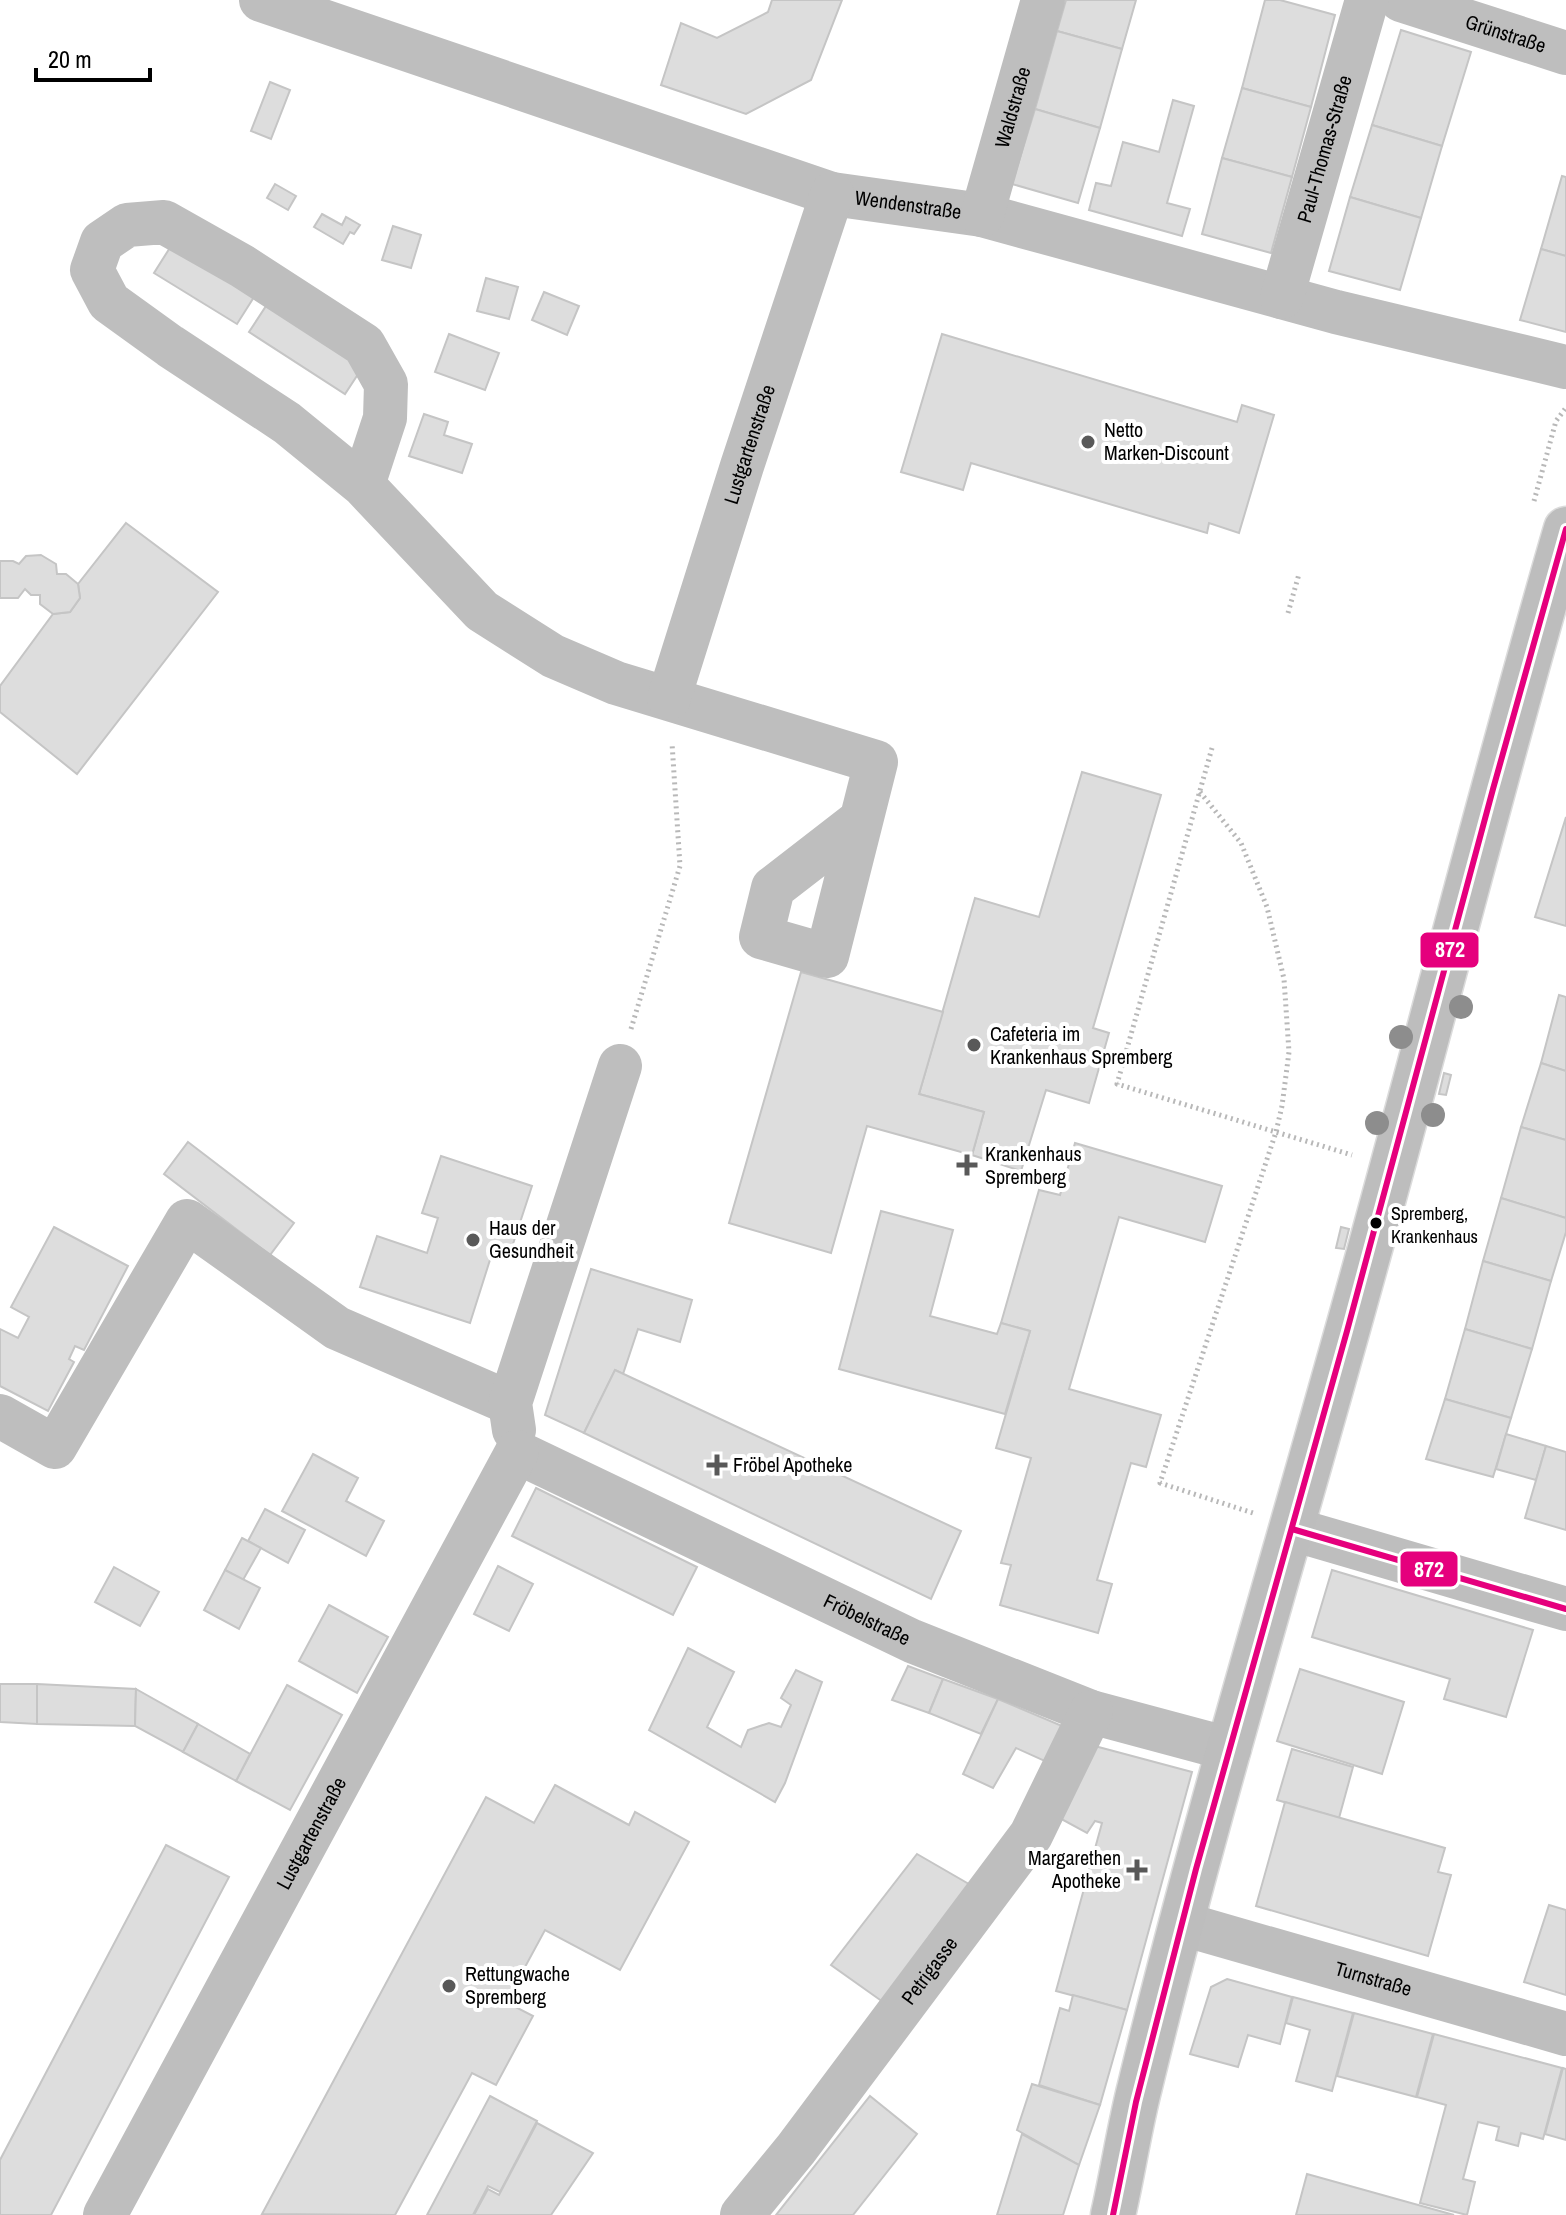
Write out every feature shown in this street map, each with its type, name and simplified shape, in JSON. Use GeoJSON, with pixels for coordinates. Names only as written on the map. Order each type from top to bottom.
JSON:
{"type":"FeatureCollection","features":[{"type":"Feature","properties":{"kind":"main road"},"geometry":{"type":"LineString","coordinates":[[1113,2215],[1138,2091],[1229,1749],[1277,1522],[1373,1239],[1562,556]]}},
{"type":"Feature","properties":{"kind":"street","name":"Wendenstraße"},"geometry":{"type":"LineString","coordinates":[[261,0],[832,194],[982,215],[1336,312],[1566,367]]}},
{"type":"Feature","properties":{"kind":"street","name":"Waldstraße"},"geometry":{"type":"LineString","coordinates":[[982,215],[1043,0]]}},
{"type":"Feature","properties":{"kind":"street","name":"Paul-Thomas-Straße"},"geometry":{"type":"LineString","coordinates":[[1282,297],[1367,0]]}},
{"type":"Feature","properties":{"kind":"street","name":"Grünstraße"},"geometry":{"type":"LineString","coordinates":[[1401,0],[1566,53]]}},
{"type":"Feature","properties":{"kind":"street","name":"Lustgartenstraße"},"geometry":{"type":"LineString","coordinates":[[669,698],[832,194]]}},
{"type":"Feature","properties":{"kind":"street"},"geometry":{"type":"LineString","coordinates":[[363,485],[385,418],[386,384],[364,345],[242,266],[164,222],[127,225],[102,242],[92,270],[109,302],[287,423],[363,485],[482,611],[553,656],[616,683],[876,762],[861,820]]}},
{"type":"Feature","properties":{"kind":"street"},"geometry":{"type":"LineString","coordinates":[[517,1452],[510,1403],[620,1066]]}},
{"type":"Feature","properties":{"kind":"street"},"geometry":{"type":"LineString","coordinates":[[0,1416],[55,1447],[187,1221],[337,1328],[510,1403]]}},
{"type":"Feature","properties":{"kind":"street","name":"Lustgartenstraße"},"geometry":{"type":"LineString","coordinates":[[105,2215],[517,1452]]}},
{"type":"Feature","properties":{"kind":"street","name":"Fröbelstraße"},"geometry":{"type":"LineString","coordinates":[[517,1452],[912,1641],[1091,1712],[1229,1749]]}},
{"type":"Feature","properties":{"kind":"street"},"geometry":{"type":"LineString","coordinates":[[1277,1522],[1566,1609]]}},
{"type":"Feature","properties":{"kind":"street","name":"Petrigasse"},"geometry":{"type":"LineString","coordinates":[[742,2215],[796,2149],[1031,1835],[1091,1712]]}},
{"type":"Feature","properties":{"kind":"street","name":"Turnstraße"},"geometry":{"type":"LineString","coordinates":[[1183,1924],[1566,2034]]}},
{"type":"Feature","properties":{"kind":"path"},"geometry":{"type":"LineString","coordinates":[[1288,613],[1299,574]]}},
{"type":"Feature","properties":{"kind":"path"},"geometry":{"type":"LineString","coordinates":[[620,1066],[680,866],[669,698]]}},
{"type":"Feature","properties":{"kind":"path"},"geometry":{"type":"LineString","coordinates":[[1212,748],[1117,1084],[1356,1156]]}},
{"type":"Feature","properties":{"kind":"path"},"geometry":{"type":"LineString","coordinates":[[1200,792],[1241,843],[1267,907],[1284,979],[1289,1052],[1276,1132],[1160,1483],[1277,1522]]}},
{"type":"Feature","properties":{"kind":"building"},"geometry":{"type":"Polygon","coordinates":[[[772,0],[842,0],[811,80],[746,114],[661,85],[681,23],[717,38],[768,12],[772,0]]]}},
{"type":"Feature","properties":{"kind":"building"},"geometry":{"type":"Polygon","coordinates":[[[1066,0],[1136,0],[1122,49],[1057,31],[1066,0]]]}},
{"type":"Feature","properties":{"kind":"building"},"geometry":{"type":"Polygon","coordinates":[[[1265,0],[1280,0],[1335,15],[1311,107],[1242,88],[1265,0]]]}},
{"type":"Feature","properties":{"kind":"building"},"geometry":{"type":"Polygon","coordinates":[[[1401,30],[1471,52],[1442,146],[1372,125],[1401,30]]]}},
{"type":"Feature","properties":{"kind":"building"},"geometry":{"type":"Polygon","coordinates":[[[1057,31],[1122,49],[1100,128],[1035,109],[1057,31]]]}},
{"type":"Feature","properties":{"kind":"building"},"geometry":{"type":"Polygon","coordinates":[[[270,82],[290,90],[271,139],[251,131],[270,82]]]}},
{"type":"Feature","properties":{"kind":"building"},"geometry":{"type":"Polygon","coordinates":[[[1242,88],[1311,107],[1292,177],[1222,158],[1242,88]]]}},
{"type":"Feature","properties":{"kind":"building"},"geometry":{"type":"Polygon","coordinates":[[[1173,100],[1194,106],[1167,203],[1190,209],[1182,236],[1089,210],[1096,183],[1111,186],[1123,142],[1159,152],[1173,100]]]}},
{"type":"Feature","properties":{"kind":"building"},"geometry":{"type":"Polygon","coordinates":[[[1035,109],[1100,128],[1078,203],[1012,184],[1035,109]]]}},
{"type":"Feature","properties":{"kind":"building"},"geometry":{"type":"Polygon","coordinates":[[[1372,125],[1442,146],[1421,218],[1350,197],[1372,125]]]}},
{"type":"Feature","properties":{"kind":"building"},"geometry":{"type":"Polygon","coordinates":[[[1222,158],[1292,177],[1271,253],[1202,234],[1222,158]]]}},
{"type":"Feature","properties":{"kind":"building"},"geometry":{"type":"Polygon","coordinates":[[[1562,176],[1566,177],[1566,256],[1541,249],[1562,176]]]}},
{"type":"Feature","properties":{"kind":"building"},"geometry":{"type":"Polygon","coordinates":[[[275,184],[296,196],[288,210],[267,198],[275,184]]]}},
{"type":"Feature","properties":{"kind":"building"},"geometry":{"type":"Polygon","coordinates":[[[1350,197],[1421,218],[1400,290],[1329,271],[1350,197]]]}},
{"type":"Feature","properties":{"kind":"building"},"geometry":{"type":"Polygon","coordinates":[[[322,214],[342,225],[346,217],[360,225],[354,234],[350,232],[343,244],[314,227],[322,214]]]}},
{"type":"Feature","properties":{"kind":"building"},"geometry":{"type":"Polygon","coordinates":[[[393,226],[421,235],[411,268],[382,260],[393,226]]]}},
{"type":"Feature","properties":{"kind":"building"},"geometry":{"type":"Polygon","coordinates":[[[171,246],[254,297],[237,324],[154,273],[171,246]]]}},
{"type":"Feature","properties":{"kind":"building"},"geometry":{"type":"Polygon","coordinates":[[[1541,249],[1566,256],[1566,332],[1520,320],[1541,249]]]}},
{"type":"Feature","properties":{"kind":"building"},"geometry":{"type":"Polygon","coordinates":[[[486,278],[518,287],[509,319],[477,311],[486,278]]]}},
{"type":"Feature","properties":{"kind":"building"},"geometry":{"type":"Polygon","coordinates":[[[544,292],[579,306],[567,335],[532,320],[544,292]]]}},
{"type":"Feature","properties":{"kind":"building"},"geometry":{"type":"Polygon","coordinates":[[[268,303],[364,365],[345,394],[249,332],[268,303]]]}},
{"type":"Feature","properties":{"kind":"building"},"geometry":{"type":"Polygon","coordinates":[[[449,334],[499,353],[485,390],[435,372],[449,334]]]}},
{"type":"Feature","properties":{"kind":"building","name":"Netto Marken-Discount"},"geometry":{"type":"Polygon","coordinates":[[[942,334],[1237,422],[1242,405],[1274,415],[1239,533],[1209,523],[1207,533],[971,463],[963,490],[901,472],[942,334]]]}},
{"type":"Feature","properties":{"kind":"building"},"geometry":{"type":"Polygon","coordinates":[[[424,414],[448,422],[444,435],[472,444],[462,473],[409,456],[424,414]]]}},
{"type":"Feature","properties":{"kind":"building"},"geometry":{"type":"Polygon","coordinates":[[[126,523],[218,592],[77,774],[0,712],[0,686],[53,614],[70,612],[80,598],[78,584],[126,523]]]}},
{"type":"Feature","properties":{"kind":"building"},"geometry":{"type":"Polygon","coordinates":[[[41,555],[56,564],[57,574],[66,574],[78,584],[80,598],[70,612],[53,614],[40,604],[40,595],[31,595],[25,589],[18,598],[0,598],[0,561],[19,564],[26,556],[41,555]]]}},
{"type":"Feature","properties":{"kind":"building"},"geometry":{"type":"Polygon","coordinates":[[[1082,772],[1161,795],[1093,1028],[1109,1033],[1089,1103],[1046,1090],[1021,1171],[972,1155],[984,1112],[919,1094],[975,898],[1039,917],[1082,772]]]}},
{"type":"Feature","properties":{"kind":"building"},"geometry":{"type":"Polygon","coordinates":[[[1566,817],[1566,926],[1535,917],[1566,817]]]}},
{"type":"Feature","properties":{"kind":"building"},"geometry":{"type":"Polygon","coordinates":[[[801,972],[943,1012],[919,1094],[984,1112],[972,1155],[867,1126],[831,1253],[729,1223],[801,972]]]}},
{"type":"Feature","properties":{"kind":"building"},"geometry":{"type":"Polygon","coordinates":[[[1559,995],[1566,997],[1566,1071],[1541,1063],[1559,995]]]}},
{"type":"Feature","properties":{"kind":"building"},"geometry":{"type":"Polygon","coordinates":[[[1541,1063],[1566,1071],[1566,1140],[1521,1127],[1541,1063]]]}},
{"type":"Feature","properties":{"kind":"building"},"geometry":{"type":"Polygon","coordinates":[[[1444,1073],[1451,1075],[1446,1095],[1439,1094],[1444,1073]]]}},
{"type":"Feature","properties":{"kind":"building"},"geometry":{"type":"Polygon","coordinates":[[[1521,1127],[1566,1140],[1566,1218],[1501,1198],[1521,1127]]]}},
{"type":"Feature","properties":{"kind":"building"},"geometry":{"type":"Polygon","coordinates":[[[188,1142],[294,1223],[270,1255],[164,1174],[188,1142]]]}},
{"type":"Feature","properties":{"kind":"building"},"geometry":{"type":"Polygon","coordinates":[[[1075,1143],[1222,1186],[1205,1242],[1119,1217],[1069,1389],[1161,1415],[1146,1467],[1131,1463],[1097,1580],[1112,1584],[1098,1633],[1000,1605],[1011,1565],[1001,1563],[1031,1458],[996,1448],[1030,1331],[1001,1323],[1039,1190],[1060,1195],[1075,1143]]]}},
{"type":"Feature","properties":{"kind":"building","name":"Haus der Gesundheit"},"geometry":{"type":"Polygon","coordinates":[[[441,1156],[532,1186],[511,1250],[495,1244],[470,1323],[360,1287],[377,1236],[427,1253],[438,1218],[422,1213],[441,1156]]]}},
{"type":"Feature","properties":{"kind":"building"},"geometry":{"type":"Polygon","coordinates":[[[1501,1198],[1566,1218],[1566,1232],[1551,1281],[1483,1261],[1501,1198]]]}},
{"type":"Feature","properties":{"kind":"building"},"geometry":{"type":"Polygon","coordinates":[[[881,1211],[953,1230],[930,1316],[997,1334],[1001,1323],[1030,1331],[1005,1414],[839,1369],[881,1211]]]}},
{"type":"Feature","properties":{"kind":"building"},"geometry":{"type":"Polygon","coordinates":[[[54,1227],[128,1266],[84,1350],[75,1346],[69,1359],[74,1362],[48,1411],[0,1386],[0,1329],[18,1338],[29,1317],[11,1307],[54,1227]]]}},
{"type":"Feature","properties":{"kind":"building"},"geometry":{"type":"Polygon","coordinates":[[[1341,1227],[1349,1229],[1344,1249],[1336,1248],[1341,1227]]]}},
{"type":"Feature","properties":{"kind":"building"},"geometry":{"type":"Polygon","coordinates":[[[1483,1261],[1551,1281],[1532,1349],[1465,1329],[1483,1261]]]}},
{"type":"Feature","properties":{"kind":"building"},"geometry":{"type":"Polygon","coordinates":[[[591,1269],[692,1300],[680,1342],[638,1329],[623,1374],[615,1370],[584,1433],[545,1415],[591,1269]]]}},
{"type":"Feature","properties":{"kind":"building"},"geometry":{"type":"Polygon","coordinates":[[[1465,1329],[1532,1349],[1511,1418],[1445,1399],[1465,1329]]]}},
{"type":"Feature","properties":{"kind":"building"},"geometry":{"type":"Polygon","coordinates":[[[615,1370],[961,1531],[931,1599],[584,1433],[615,1370]]]}},
{"type":"Feature","properties":{"kind":"building"},"geometry":{"type":"Polygon","coordinates":[[[1445,1399],[1511,1418],[1493,1477],[1426,1459],[1445,1399]]]}},
{"type":"Feature","properties":{"kind":"building"},"geometry":{"type":"Polygon","coordinates":[[[1506,1434],[1546,1446],[1536,1480],[1496,1469],[1506,1434]]]}},
{"type":"Feature","properties":{"kind":"building"},"geometry":{"type":"Polygon","coordinates":[[[1546,1446],[1566,1452],[1566,1530],[1525,1518],[1546,1446]]]}},
{"type":"Feature","properties":{"kind":"building"},"geometry":{"type":"Polygon","coordinates":[[[313,1454],[358,1478],[346,1501],[384,1521],[366,1556],[282,1511],[313,1454]]]}},
{"type":"Feature","properties":{"kind":"building"},"geometry":{"type":"Polygon","coordinates":[[[536,1488],[697,1567],[673,1615],[512,1536],[536,1488]]]}},
{"type":"Feature","properties":{"kind":"building"},"geometry":{"type":"Polygon","coordinates":[[[265,1509],[305,1530],[288,1563],[248,1541],[265,1509]]]}},
{"type":"Feature","properties":{"kind":"building"},"geometry":{"type":"Polygon","coordinates":[[[242,1538],[261,1548],[243,1580],[225,1570],[242,1538]]]}},
{"type":"Feature","properties":{"kind":"building"},"geometry":{"type":"Polygon","coordinates":[[[498,1566],[533,1584],[509,1631],[474,1614],[498,1566]]]}},
{"type":"Feature","properties":{"kind":"building"},"geometry":{"type":"Polygon","coordinates":[[[114,1567],[159,1592],[140,1626],[95,1602],[114,1567]]]}},
{"type":"Feature","properties":{"kind":"building"},"geometry":{"type":"Polygon","coordinates":[[[225,1570],[260,1588],[239,1629],[204,1610],[225,1570]]]}},
{"type":"Feature","properties":{"kind":"building"},"geometry":{"type":"Polygon","coordinates":[[[1332,1570],[1533,1630],[1506,1717],[1444,1699],[1450,1679],[1312,1637],[1332,1570]]]}},
{"type":"Feature","properties":{"kind":"building"},"geometry":{"type":"Polygon","coordinates":[[[329,1605],[388,1637],[357,1693],[299,1661],[329,1605]]]}},
{"type":"Feature","properties":{"kind":"building"},"geometry":{"type":"Polygon","coordinates":[[[688,1648],[734,1672],[707,1727],[741,1747],[748,1730],[769,1723],[781,1727],[791,1705],[781,1698],[796,1670],[822,1682],[775,1802],[649,1730],[688,1648]]]}},
{"type":"Feature","properties":{"kind":"building"},"geometry":{"type":"Polygon","coordinates":[[[908,1666],[943,1679],[929,1713],[892,1700],[908,1666]]]}},
{"type":"Feature","properties":{"kind":"building"},"geometry":{"type":"Polygon","coordinates":[[[1300,1669],[1404,1702],[1382,1774],[1277,1741],[1300,1669]]]}},
{"type":"Feature","properties":{"kind":"building"},"geometry":{"type":"Polygon","coordinates":[[[943,1679],[998,1699],[981,1734],[929,1713],[943,1679]]]}},
{"type":"Feature","properties":{"kind":"building"},"geometry":{"type":"Polygon","coordinates":[[[0,1684],[37,1684],[37,1724],[0,1722],[0,1684]]]}},
{"type":"Feature","properties":{"kind":"building"},"geometry":{"type":"Polygon","coordinates":[[[37,1684],[136,1689],[135,1726],[37,1724],[37,1684]]]}},
{"type":"Feature","properties":{"kind":"building"},"geometry":{"type":"Polygon","coordinates":[[[287,1685],[342,1715],[290,1810],[236,1781],[287,1685]]]}},
{"type":"Feature","properties":{"kind":"building"},"geometry":{"type":"Polygon","coordinates":[[[136,1689],[198,1724],[183,1752],[135,1726],[136,1689]]]}},
{"type":"Feature","properties":{"kind":"building"},"geometry":{"type":"Polygon","coordinates":[[[998,1699],[1074,1731],[1058,1767],[1016,1748],[993,1788],[963,1774],[998,1699]]]}},
{"type":"Feature","properties":{"kind":"building"},"geometry":{"type":"Polygon","coordinates":[[[198,1724],[250,1754],[236,1781],[183,1752],[198,1724]]]}},
{"type":"Feature","properties":{"kind":"building"},"geometry":{"type":"Polygon","coordinates":[[[1091,1745],[1192,1772],[1127,2010],[1056,1991],[1102,1823],[1095,1821],[1087,1833],[1054,1815],[1091,1745]]]}},
{"type":"Feature","properties":{"kind":"building"},"geometry":{"type":"Polygon","coordinates":[[[1292,1749],[1353,1767],[1339,1818],[1277,1800],[1292,1749]]]}},
{"type":"Feature","properties":{"kind":"building","name":"Rettungwache Spremberg"},"geometry":{"type":"Polygon","coordinates":[[[555,1785],[629,1825],[635,1812],[689,1842],[620,1970],[545,1930],[506,2002],[533,2016],[496,2085],[472,2073],[395,2215],[262,2214],[486,1797],[534,1823],[555,1785]]]}},
{"type":"Feature","properties":{"kind":"building"},"geometry":{"type":"Polygon","coordinates":[[[1285,1802],[1445,1848],[1438,1872],[1451,1875],[1428,1956],[1256,1906],[1285,1802]]]}},
{"type":"Feature","properties":{"kind":"building"},"geometry":{"type":"Polygon","coordinates":[[[166,1845],[229,1877],[51,2215],[0,2215],[0,2160],[166,1845]]]}},
{"type":"Feature","properties":{"kind":"building"},"geometry":{"type":"Polygon","coordinates":[[[917,1854],[974,1887],[883,2002],[831,1965],[917,1854]]]}},
{"type":"Feature","properties":{"kind":"building"},"geometry":{"type":"Polygon","coordinates":[[[1549,1905],[1566,1910],[1566,1995],[1524,1982],[1549,1905]]]}},
{"type":"Feature","properties":{"kind":"building"},"geometry":{"type":"Polygon","coordinates":[[[1227,1979],[1292,1997],[1280,2044],[1248,2035],[1238,2067],[1190,2054],[1211,1987],[1227,1979]]]}},
{"type":"Feature","properties":{"kind":"building"},"geometry":{"type":"Polygon","coordinates":[[[1073,1995],[1127,2010],[1100,2105],[1039,2085],[1060,2008],[1069,2011],[1073,1995]]]}},
{"type":"Feature","properties":{"kind":"building"},"geometry":{"type":"Polygon","coordinates":[[[1293,1997],[1353,2013],[1332,2091],[1296,2081],[1310,2030],[1286,2023],[1293,1997]]]}},
{"type":"Feature","properties":{"kind":"building"},"geometry":{"type":"Polygon","coordinates":[[[1354,2013],[1433,2034],[1416,2097],[1337,2076],[1354,2013]]]}},
{"type":"Feature","properties":{"kind":"building"},"geometry":{"type":"Polygon","coordinates":[[[1434,2034],[1562,2068],[1543,2139],[1521,2133],[1518,2146],[1496,2140],[1499,2127],[1478,2122],[1463,2179],[1475,2182],[1467,2215],[1420,2203],[1446,2105],[1417,2097],[1434,2034]]]}},
{"type":"Feature","properties":{"kind":"building"},"geometry":{"type":"Polygon","coordinates":[[[1563,2068],[1566,2069],[1566,2140],[1545,2134],[1563,2068]]]}},
{"type":"Feature","properties":{"kind":"building"},"geometry":{"type":"Polygon","coordinates":[[[1032,2084],[1100,2105],[1079,2165],[1017,2130],[1032,2084]]]}},
{"type":"Feature","properties":{"kind":"building"},"geometry":{"type":"Polygon","coordinates":[[[490,2096],[537,2121],[500,2192],[488,2186],[473,2215],[427,2215],[490,2096]]]}},
{"type":"Feature","properties":{"kind":"building"},"geometry":{"type":"Polygon","coordinates":[[[870,2096],[917,2134],[853,2215],[776,2215],[870,2096]]]}},
{"type":"Feature","properties":{"kind":"building"},"geometry":{"type":"Polygon","coordinates":[[[537,2123],[593,2153],[551,2215],[474,2215],[488,2189],[499,2195],[537,2123]]]}},
{"type":"Feature","properties":{"kind":"building"},"geometry":{"type":"Polygon","coordinates":[[[1022,2134],[1079,2165],[1063,2215],[997,2215],[1022,2134]]]}},
{"type":"Feature","properties":{"kind":"building"},"geometry":{"type":"Polygon","coordinates":[[[1307,2174],[1454,2215],[1296,2215],[1307,2174]]]}},
{"type":"Feature","properties":{"kind":"transit line","name":"872"},"geometry":{"type":"LineString","coordinates":[[1113,2215],[1136,2102],[1196,1869],[1566,529]]}},
{"type":"Feature","properties":{"kind":"transit line","name":"872"},"geometry":{"type":"LineString","coordinates":[[1292,1529],[1566,1609]]}},
{"type":"Feature","properties":{"kind":"place","name":"Netto Marken-Discount"},"geometry":{"type":"Point","coordinates":[1088,442]}},
{"type":"Feature","properties":{"kind":"place","name":"Cafeteria im Krankenhaus Spremberg"},"geometry":{"type":"Point","coordinates":[974,1045]}},
{"type":"Feature","properties":{"kind":"place","name":"Krankenhaus Spremberg"},"geometry":{"type":"Point","coordinates":[967,1165]}},
{"type":"Feature","properties":{"kind":"place","name":"Spremberg, Krankenhaus"},"geometry":{"type":"Point","coordinates":[1376,1223]}},
{"type":"Feature","properties":{"kind":"place","name":"Haus der Gesundheit"},"geometry":{"type":"Point","coordinates":[473,1240]}},
{"type":"Feature","properties":{"kind":"place","name":"Fröbel Apotheke"},"geometry":{"type":"Point","coordinates":[717,1465]}},
{"type":"Feature","properties":{"kind":"place","name":"Margarethen Apotheke"},"geometry":{"type":"Point","coordinates":[1137,1870]}},
{"type":"Feature","properties":{"kind":"place","name":"Rettungwache Spremberg"},"geometry":{"type":"Point","coordinates":[449,1986]}}]}
